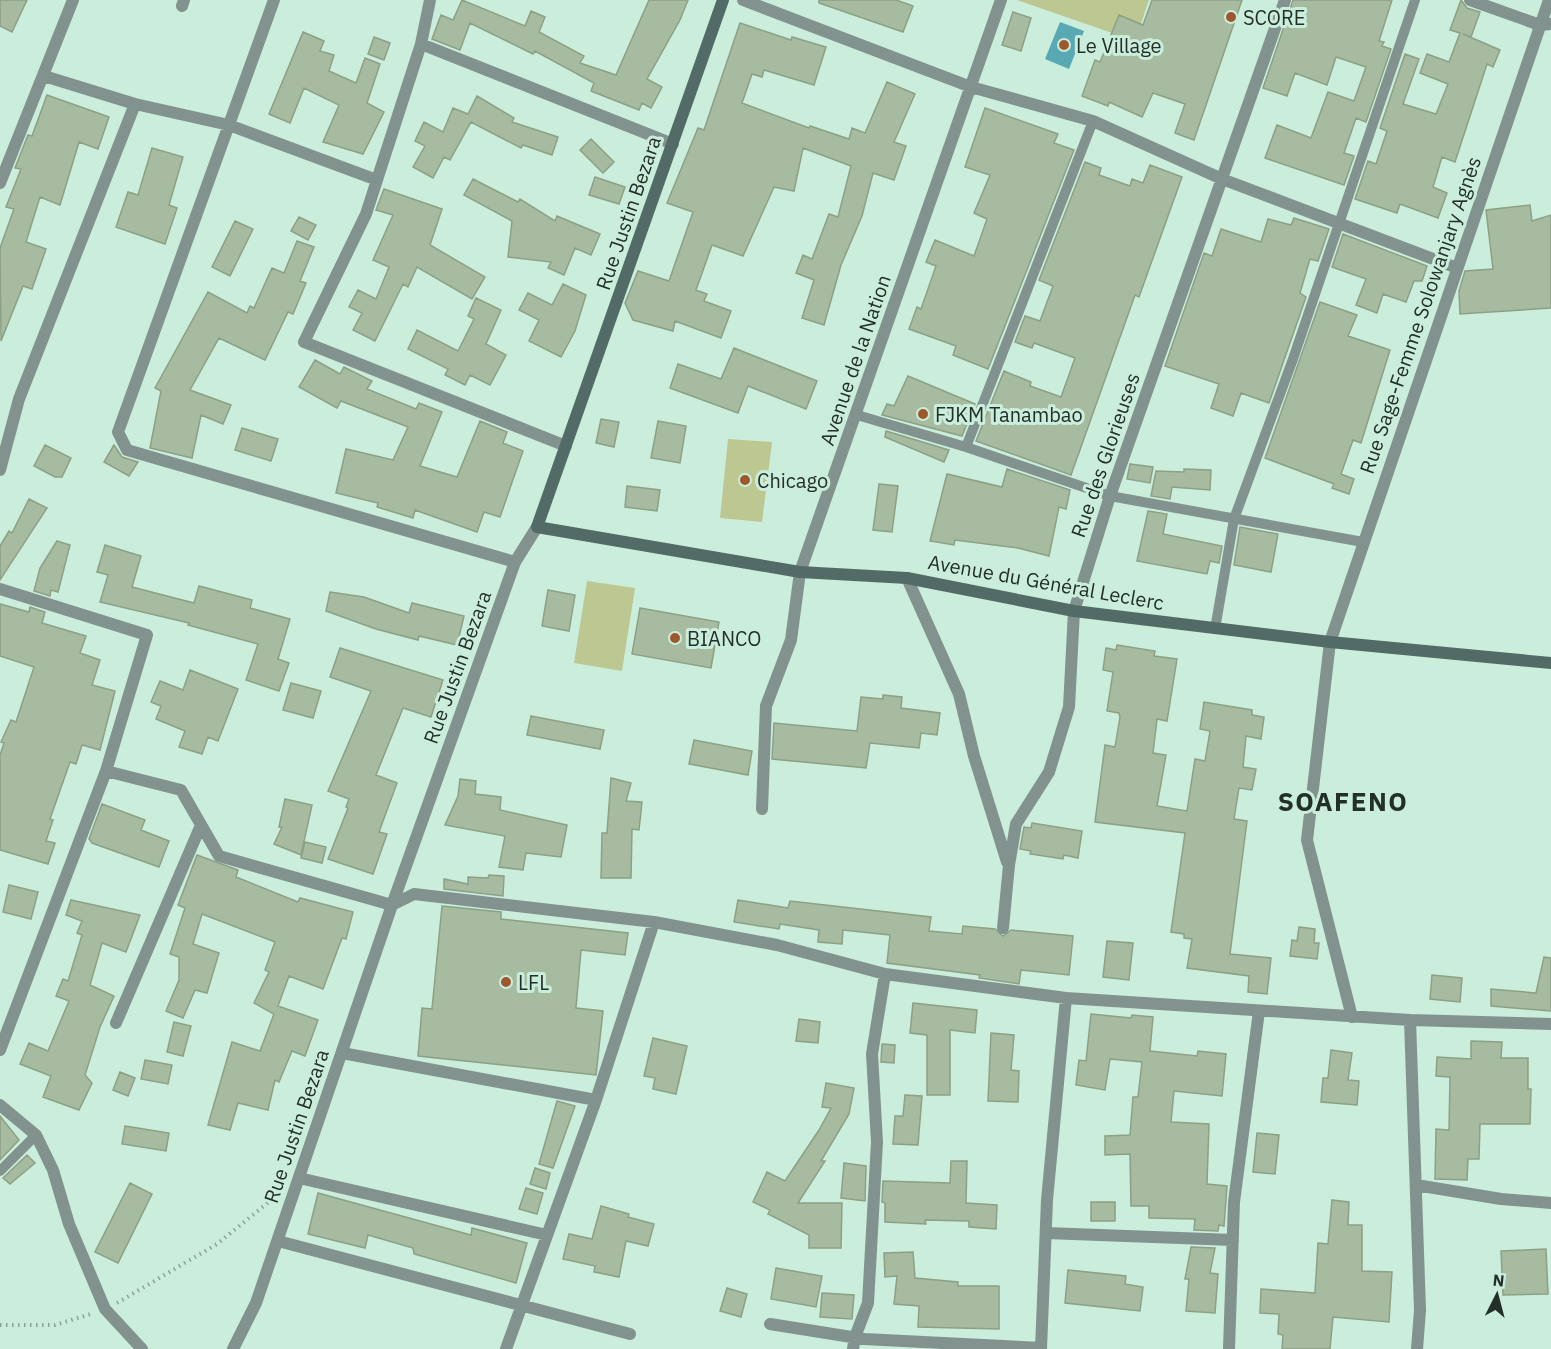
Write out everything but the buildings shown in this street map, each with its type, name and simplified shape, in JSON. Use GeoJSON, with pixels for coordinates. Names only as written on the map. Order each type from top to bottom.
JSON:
{"type":"FeatureCollection","features":[{"type":"Feature","properties":{"kind":"main road","name":"Rue Justin Bezara"},"geometry":{"type":"LineString","coordinates":[[537,527],[723,0]]}},
{"type":"Feature","properties":{"kind":"main road","name":"Avenue du Général Leclerc"},"geometry":{"type":"LineString","coordinates":[[537,527],[800,572],[907,578],[1074,611],[1330,642],[1551,663]]}},
{"type":"Feature","properties":{"kind":"street"},"geometry":{"type":"LineString","coordinates":[[0,183],[73,0]]}},
{"type":"Feature","properties":{"kind":"street"},"geometry":{"type":"LineString","coordinates":[[273,0],[118,432],[127,450],[515,562]]}},
{"type":"Feature","properties":{"kind":"street"},"geometry":{"type":"LineString","coordinates":[[430,0],[422,44],[366,214],[304,342],[566,446]]}},
{"type":"Feature","properties":{"kind":"street"},"geometry":{"type":"LineString","coordinates":[[744,0],[971,87],[1093,120],[1222,179],[1457,268]]}},
{"type":"Feature","properties":{"kind":"street","name":"Avenue de la Nation"},"geometry":{"type":"LineString","coordinates":[[762,809],[766,706],[791,640],[800,572],[1001,0]]}},
{"type":"Feature","properties":{"kind":"street","name":"Rue des Glorieuses"},"geometry":{"type":"LineString","coordinates":[[1003,928],[1008,865],[1016,824],[1049,772],[1069,707],[1074,611],[1110,496],[1285,0]]}},
{"type":"Feature","properties":{"kind":"street"},"geometry":{"type":"LineString","coordinates":[[1470,0],[1546,25]]}},
{"type":"Feature","properties":{"kind":"street","name":"Rue Sage-Femme Solowanjary Agnès"},"geometry":{"type":"LineString","coordinates":[[1352,1017],[1307,840],[1330,642],[1457,268],[1546,25],[1549,0]]}},
{"type":"Feature","properties":{"kind":"street"},"geometry":{"type":"LineString","coordinates":[[422,44],[673,144]]}},
{"type":"Feature","properties":{"kind":"street"},"geometry":{"type":"LineString","coordinates":[[44,76],[135,104],[229,125],[377,180]]}},
{"type":"Feature","properties":{"kind":"street"},"geometry":{"type":"LineString","coordinates":[[0,470],[19,399],[135,104]]}},
{"type":"Feature","properties":{"kind":"street","name":"Rue Justin Bezara"},"geometry":{"type":"LineString","coordinates":[[233,1349],[256,1304],[392,905],[515,562],[537,527]]}},
{"type":"Feature","properties":{"kind":"street"},"geometry":{"type":"LineString","coordinates":[[907,578],[959,694],[974,756],[1008,865]]}},
{"type":"Feature","properties":{"kind":"street"},"geometry":{"type":"LineString","coordinates":[[0,589],[147,635],[106,771],[0,1050]]}},
{"type":"Feature","properties":{"kind":"street"},"geometry":{"type":"LineString","coordinates":[[106,771],[181,790],[219,856],[392,905],[414,894],[654,922],[777,945],[885,974],[1066,998],[1352,1017],[1551,1024]]}},
{"type":"Feature","properties":{"kind":"street"},"geometry":{"type":"LineString","coordinates":[[116,1023],[201,825]]}},
{"type":"Feature","properties":{"kind":"street"},"geometry":{"type":"LineString","coordinates":[[506,1349],[596,1100],[654,922]]}},
{"type":"Feature","properties":{"kind":"street"},"geometry":{"type":"LineString","coordinates":[[854,1343],[868,1303],[877,1142],[872,1054],[885,974]]}},
{"type":"Feature","properties":{"kind":"street"},"geometry":{"type":"LineString","coordinates":[[770,1324],[854,1343],[1041,1348],[1046,1233],[1066,998]]}},
{"type":"Feature","properties":{"kind":"street"},"geometry":{"type":"LineString","coordinates":[[1229,1349],[1234,1202],[1259,1011]]}},
{"type":"Feature","properties":{"kind":"street"},"geometry":{"type":"LineString","coordinates":[[1410,1020],[1420,1310],[1417,1349]]}},
{"type":"Feature","properties":{"kind":"street"},"geometry":{"type":"LineString","coordinates":[[342,1053],[596,1100]]}},
{"type":"Feature","properties":{"kind":"street"},"geometry":{"type":"LineString","coordinates":[[0,1105],[36,1135],[53,1170],[69,1224],[105,1309],[142,1349]]}},
{"type":"Feature","properties":{"kind":"street"},"geometry":{"type":"LineString","coordinates":[[299,1178],[547,1235]]}},
{"type":"Feature","properties":{"kind":"street"},"geometry":{"type":"LineString","coordinates":[[1416,1185],[1501,1200],[1551,1203]]}},
{"type":"Feature","properties":{"kind":"street"},"geometry":{"type":"LineString","coordinates":[[1046,1233],[1233,1240]]}},
{"type":"Feature","properties":{"kind":"street"},"geometry":{"type":"LineString","coordinates":[[278,1241],[630,1334]]}},
{"type":"Feature","properties":{"kind":"lane"},"geometry":{"type":"LineString","coordinates":[[1215,629],[1234,519],[1293,358],[1337,223],[1415,0]]}},
{"type":"Feature","properties":{"kind":"lane"},"geometry":{"type":"LineString","coordinates":[[966,447],[1093,120]]}},
{"type":"Feature","properties":{"kind":"lane"},"geometry":{"type":"LineString","coordinates":[[857,415],[966,447],[1110,496],[1363,542]]}},
{"type":"Feature","properties":{"kind":"lane"},"geometry":{"type":"LineString","coordinates":[[0,1171],[36,1135]]}},
{"type":"Feature","properties":{"kind":"path"},"geometry":{"type":"LineString","coordinates":[[0,1325],[55,1324],[105,1309],[217,1244],[299,1178]]}},
{"type":"Feature","properties":{"kind":"green space"},"geometry":{"type":"Polygon","coordinates":[[[1017,0],[1149,0],[1135,41],[1017,0]]]}},
{"type":"Feature","properties":{"kind":"green space","name":"Chicago"},"geometry":{"type":"Polygon","coordinates":[[[728,439],[772,442],[762,522],[720,518],[728,439]]]}},
{"type":"Feature","properties":{"kind":"green space"},"geometry":{"type":"Polygon","coordinates":[[[587,581],[635,588],[622,671],[574,663],[587,581]]]}},
{"type":"Feature","properties":{"kind":"water","name":"Le Village"},"geometry":{"type":"Polygon","coordinates":[[[1060,22],[1084,31],[1069,69],[1045,59],[1060,22]]]}},
{"type":"Feature","properties":{"kind":"place","name":"SCORE"},"geometry":{"type":"Point","coordinates":[1231,17]}},
{"type":"Feature","properties":{"kind":"place","name":"Le Village"},"geometry":{"type":"Point","coordinates":[1064,45]}},
{"type":"Feature","properties":{"kind":"place","name":"FJKM Tanambao"},"geometry":{"type":"Point","coordinates":[923,414]}},
{"type":"Feature","properties":{"kind":"place","name":"Chicago"},"geometry":{"type":"Point","coordinates":[745,480]}},
{"type":"Feature","properties":{"kind":"place","name":"BIANCO"},"geometry":{"type":"Point","coordinates":[675,638]}},
{"type":"Feature","properties":{"kind":"place","name":"LFL"},"geometry":{"type":"Point","coordinates":[506,982]}},
{"type":"Feature","properties":{"kind":"district","name":"SOAFENO"},"geometry":{"type":"Point","coordinates":[1343,801]}}]}
